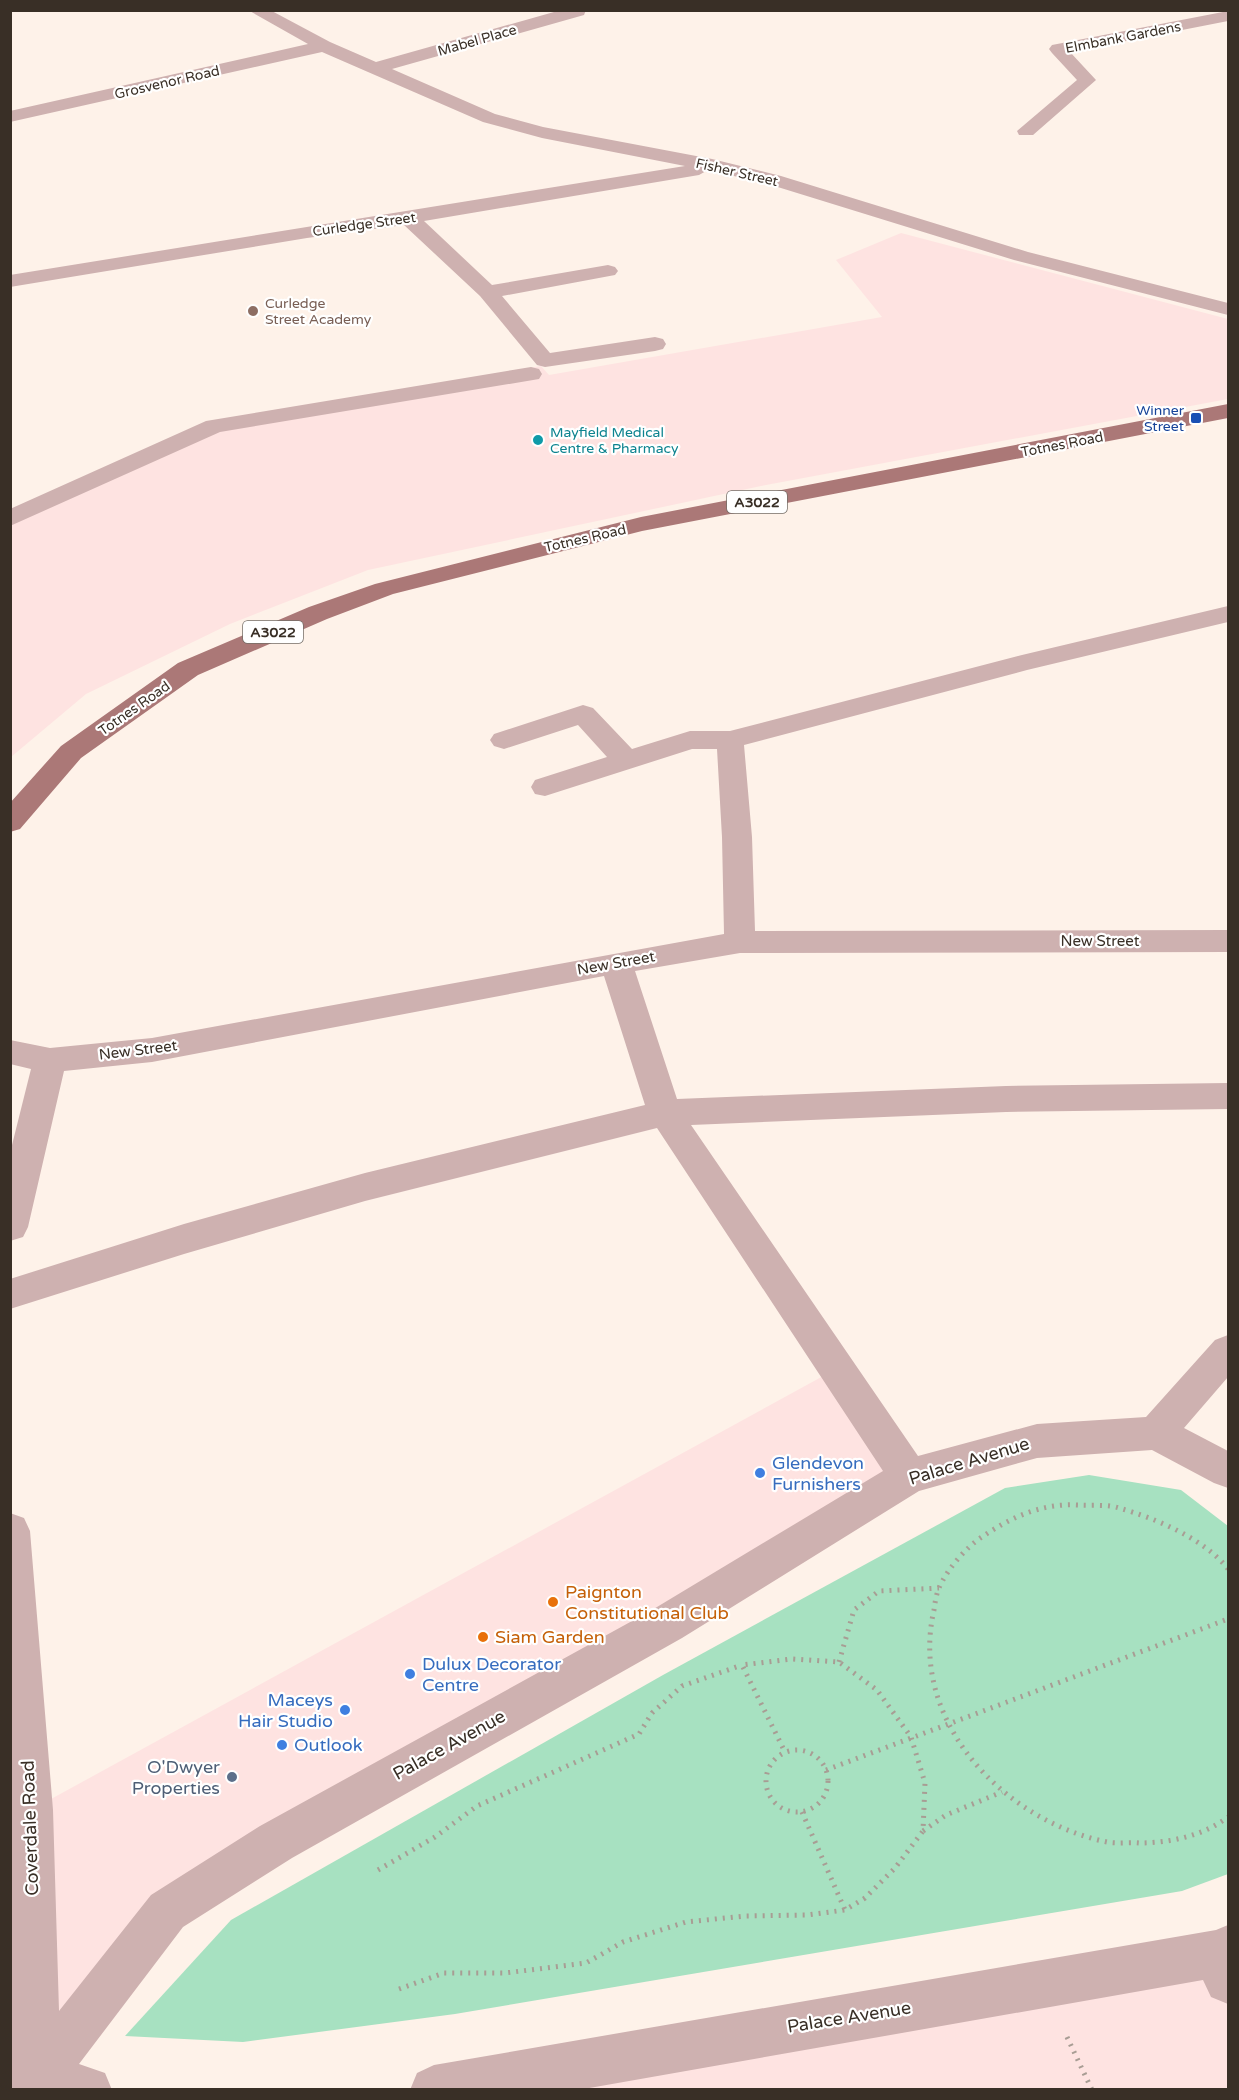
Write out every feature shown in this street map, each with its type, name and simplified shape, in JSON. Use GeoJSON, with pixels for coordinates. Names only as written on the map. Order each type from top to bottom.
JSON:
{"type":"FeatureCollection","features":[{"type":"Feature","properties":{"kind":"main road","name":"Totnes Road"},"geometry":{"type":"LineString","coordinates":[[10,822],[71,752],[188,669],[318,613],[384,589],[641,524],[1228,411]]}},
{"type":"Feature","properties":{"kind":"street","name":"Fisher Street"},"geometry":{"type":"LineString","coordinates":[[256,10],[324,46],[489,118],[542,132],[717,166],[860,205],[1021,256],[1228,309]]}},
{"type":"Feature","properties":{"kind":"street","name":"Mabel Place"},"geometry":{"type":"LineString","coordinates":[[376,68],[578,11]]}},
{"type":"Feature","properties":{"kind":"street","name":"Elmbank Gardens"},"geometry":{"type":"LineString","coordinates":[[1026,131],[1087,80],[1058,50],[1228,15]]}},
{"type":"Feature","properties":{"kind":"street","name":"Grosvenor Road"},"geometry":{"type":"LineString","coordinates":[[10,117],[324,46]]}},
{"type":"Feature","properties":{"kind":"street","name":"Curledge Street"},"geometry":{"type":"LineString","coordinates":[[10,281],[307,232],[409,218],[717,166]]}},
{"type":"Feature","properties":{"kind":"street"},"geometry":{"type":"LineString","coordinates":[[409,218],[487,292],[545,360],[655,344]]}},
{"type":"Feature","properties":{"kind":"street"},"geometry":{"type":"LineString","coordinates":[[487,292],[608,271]]}},
{"type":"Feature","properties":{"kind":"street"},"geometry":{"type":"LineString","coordinates":[[10,519],[214,426],[531,374]]}},
{"type":"Feature","properties":{"kind":"street"},"geometry":{"type":"LineString","coordinates":[[545,787],[690,740],[730,740],[1022,663],[1228,614]]}},
{"type":"Feature","properties":{"kind":"street"},"geometry":{"type":"LineString","coordinates":[[504,740],[583,714],[626,760]]}},
{"type":"Feature","properties":{"kind":"street"},"geometry":{"type":"LineString","coordinates":[[730,740],[737,837],[740,942]]}},
{"type":"Feature","properties":{"kind":"street","name":"New Street"},"geometry":{"type":"LineString","coordinates":[[10,1052],[50,1060],[152,1050],[740,942],[1228,941]]}},
{"type":"Feature","properties":{"kind":"street"},"geometry":{"type":"LineString","coordinates":[[616,963],[665,1113],[909,1476]]}},
{"type":"Feature","properties":{"kind":"street"},"geometry":{"type":"LineString","coordinates":[[10,1227],[50,1060]]}},
{"type":"Feature","properties":{"kind":"street"},"geometry":{"type":"LineString","coordinates":[[10,1294],[184,1239],[365,1187],[665,1113],[1006,1099],[1228,1096]]}},
{"type":"Feature","properties":{"kind":"street"},"geometry":{"type":"LineString","coordinates":[[1228,1351],[1156,1433],[1228,1471]]}},
{"type":"Feature","properties":{"kind":"street","name":"Palace Avenue"},"geometry":{"type":"LineString","coordinates":[[28,2086],[167,1911],[276,1842],[667,1624],[909,1476],[1037,1441],[1156,1433]]}},
{"type":"Feature","properties":{"kind":"street","name":"Coverdale Road"},"geometry":{"type":"LineString","coordinates":[[10,1531],[31,1810],[28,2086]]}},
{"type":"Feature","properties":{"kind":"street","name":"Palace Avenue"},"geometry":{"type":"LineString","coordinates":[[434,2090],[1224,1961]]}},
{"type":"Feature","properties":{"kind":"street"},"geometry":{"type":"LineString","coordinates":[[28,2086],[88,2090]]}},
{"type":"Feature","properties":{"kind":"path"},"geometry":{"type":"LineString","coordinates":[[1228,1569],[1221,1560],[1172,1527],[1117,1507],[1061,1504],[1010,1518],[968,1546],[939,1588],[929,1631],[932,1677],[947,1723],[970,1761],[1002,1792],[1051,1824],[1108,1842],[1164,1843],[1215,1827],[1228,1816]]}},
{"type":"Feature","properties":{"kind":"path"},"geometry":{"type":"LineString","coordinates":[[838,1662],[854,1610],[879,1591],[939,1588]]}},
{"type":"Feature","properties":{"kind":"path"},"geometry":{"type":"LineString","coordinates":[[826,1770],[1228,1619]]}},
{"type":"Feature","properties":{"kind":"path"},"geometry":{"type":"LineString","coordinates":[[378,1870],[435,1837],[477,1806],[639,1734],[652,1713],[682,1686],[742,1665],[792,1659],[838,1662],[877,1690],[911,1737],[925,1783],[923,1831]]}},
{"type":"Feature","properties":{"kind":"path"},"geometry":{"type":"LineString","coordinates":[[742,1665],[784,1750]]}},
{"type":"Feature","properties":{"kind":"path"},"geometry":{"type":"LineString","coordinates":[[784,1750],[804,1750],[813,1754],[826,1770],[829,1779],[825,1797],[812,1810],[792,1811],[782,1807],[768,1793],[766,1772],[770,1762],[784,1750]]}},
{"type":"Feature","properties":{"kind":"path"},"geometry":{"type":"LineString","coordinates":[[399,1989],[444,1973],[505,1972],[586,1963],[623,1942],[686,1922],[745,1916],[807,1915],[845,1910],[865,1898],[894,1868],[923,1831],[946,1815],[1002,1792]]}},
{"type":"Feature","properties":{"kind":"path"},"geometry":{"type":"LineString","coordinates":[[802,1812],[845,1910]]}},
{"type":"Feature","properties":{"kind":"shaded area"},"geometry":{"type":"Polygon","coordinates":[[[901,233],[1228,319],[1228,399],[761,486],[368,570],[230,624],[86,694],[11,757],[10,513],[204,423],[541,366],[549,375],[882,317],[836,260],[901,233]]]}},
{"type":"Feature","properties":{"kind":"shaded area"},"geometry":{"type":"Polygon","coordinates":[[[836,1369],[909,1476],[167,1911],[35,2080],[31,1810],[836,1369]]]}},
{"type":"Feature","properties":{"kind":"shaded area"},"geometry":{"type":"Polygon","coordinates":[[[1228,1949],[1228,2089],[434,2090],[1216,1954],[1228,1949]]]}},
{"type":"Feature","properties":{"kind":"green space"},"geometry":{"type":"Polygon","coordinates":[[[1089,1475],[1181,1490],[1228,1526],[1228,1874],[1182,1891],[455,2014],[243,2042],[125,2036],[231,1920],[663,1675],[1005,1488],[1089,1475]]]}},
{"type":"Feature","properties":{"kind":"place","name":"Curledge Street Academy"},"geometry":{"type":"Point","coordinates":[253,311]}},
{"type":"Feature","properties":{"kind":"place","name":"Winner Street"},"geometry":{"type":"Point","coordinates":[1196,418]}},
{"type":"Feature","properties":{"kind":"place","name":"Mayfield Medical Centre & Pharmacy"},"geometry":{"type":"Point","coordinates":[538,440]}},
{"type":"Feature","properties":{"kind":"place","name":"Glendevon Furnishers"},"geometry":{"type":"Point","coordinates":[760,1473]}},
{"type":"Feature","properties":{"kind":"place","name":"Paignton Constitutional Club"},"geometry":{"type":"Point","coordinates":[553,1602]}},
{"type":"Feature","properties":{"kind":"place","name":"Siam Garden"},"geometry":{"type":"Point","coordinates":[483,1637]}},
{"type":"Feature","properties":{"kind":"place","name":"Dulux Decorator Centre"},"geometry":{"type":"Point","coordinates":[410,1674]}},
{"type":"Feature","properties":{"kind":"place","name":"Maceys Hair Studio"},"geometry":{"type":"Point","coordinates":[345,1710]}},
{"type":"Feature","properties":{"kind":"place","name":"Outlook"},"geometry":{"type":"Point","coordinates":[282,1745]}},
{"type":"Feature","properties":{"kind":"place","name":"O'Dwyer Properties"},"geometry":{"type":"Point","coordinates":[232,1777]}}]}
